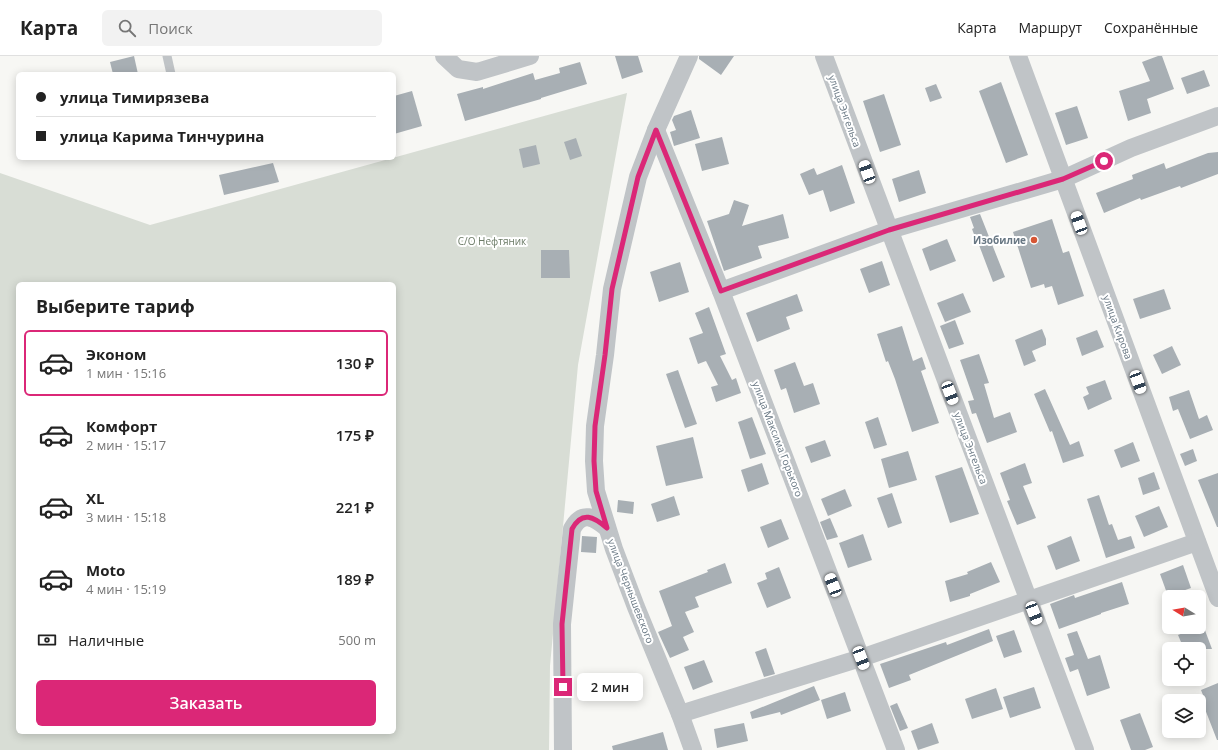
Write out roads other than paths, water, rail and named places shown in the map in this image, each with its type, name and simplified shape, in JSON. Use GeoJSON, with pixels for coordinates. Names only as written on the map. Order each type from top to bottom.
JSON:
{"type":"FeatureCollection","features":[{"type":"Feature","properties":{"kind":"street"},"geometry":{"type":"LineString","coordinates":[[444,56],[458,69],[477,72],[530,56]]}},
{"type":"Feature","properties":{"kind":"street","name":"улица Чернышевского"},"geometry":{"type":"LineString","coordinates":[[689,56],[656,130],[638,177],[612,289],[595,426],[594,461],[596,491],[607,528],[636,608],[680,714],[693,750]]}},
{"type":"Feature","properties":{"kind":"street","name":"улица Энгельса"},"geometry":{"type":"LineString","coordinates":[[824,56],[1085,750]]}},
{"type":"Feature","properties":{"kind":"street","name":"улица Кирова"},"geometry":{"type":"LineString","coordinates":[[1018,56],[1218,598]]}},
{"type":"Feature","properties":{"kind":"street"},"geometry":{"type":"LineString","coordinates":[[721,291],[889,230],[1063,179],[1130,148],[1218,116]]}},
{"type":"Feature","properties":{"kind":"street","name":"улица Максима Горького"},"geometry":{"type":"LineString","coordinates":[[656,130],[721,291],[896,750]]}},
{"type":"Feature","properties":{"kind":"street"},"geometry":{"type":"LineString","coordinates":[[564,750],[562,624],[572,529],[576,522],[582,517],[589,517],[599,521],[607,528]]}},
{"type":"Feature","properties":{"kind":"street"},"geometry":{"type":"LineString","coordinates":[[680,714],[861,658],[1197,542]]}},
{"type":"Feature","properties":{"kind":"lane"},"geometry":{"type":"LineString","coordinates":[[167,56],[171,72]]}},
{"type":"Feature","properties":{"kind":"place","name":"Изобилие"},"geometry":{"type":"Point","coordinates":[1034,240]}},
{"type":"Feature","properties":{"kind":"park label","name":"С/О Нефтяник"},"geometry":{"type":"Point","coordinates":[492,241]}}]}
